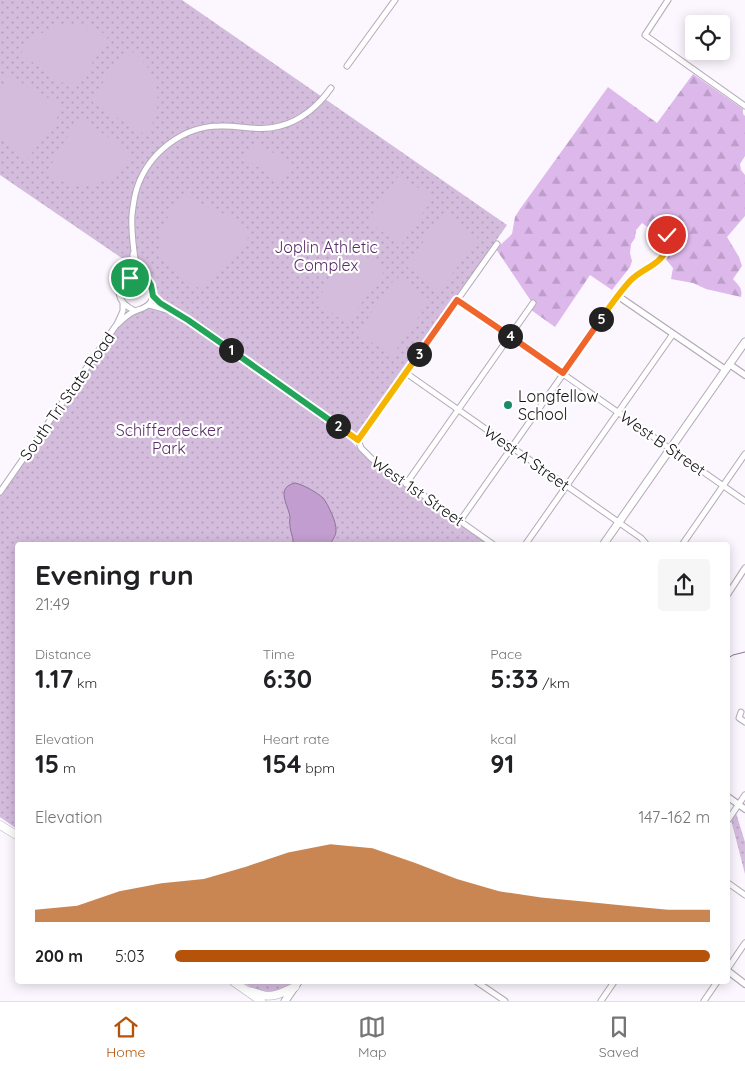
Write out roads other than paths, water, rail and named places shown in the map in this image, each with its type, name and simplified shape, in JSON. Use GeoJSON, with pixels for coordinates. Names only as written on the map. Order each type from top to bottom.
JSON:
{"type":"FeatureCollection","features":[{"type":"Feature","properties":{"kind":"main road"},"geometry":{"type":"LineString","coordinates":[[605,542],[745,342]]}},
{"type":"Feature","properties":{"kind":"main road"},"geometry":{"type":"LineString","coordinates":[[0,825],[15,834]]}},
{"type":"Feature","properties":{"kind":"main road"},"geometry":{"type":"LineString","coordinates":[[237,984],[261,1001]]}},
{"type":"Feature","properties":{"kind":"main road"},"geometry":{"type":"LineString","coordinates":[[247,991],[268,996],[275,995],[297,985]]}},
{"type":"Feature","properties":{"kind":"main road"},"geometry":{"type":"LineString","coordinates":[[285,1001],[297,985]]}},
{"type":"Feature","properties":{"kind":"main road"},"geometry":{"type":"LineString","coordinates":[[247,991],[254,1001]]}},
{"type":"Feature","properties":{"kind":"street"},"geometry":{"type":"LineString","coordinates":[[347,66],[395,0]]}},
{"type":"Feature","properties":{"kind":"street"},"geometry":{"type":"LineString","coordinates":[[668,0],[645,35],[745,106]]}},
{"type":"Feature","properties":{"kind":"street"},"geometry":{"type":"LineString","coordinates":[[143,278],[138,272],[134,249],[133,206],[136,189],[146,168],[159,152],[179,137],[209,126],[268,128],[281,126],[314,108],[331,88]]}},
{"type":"Feature","properties":{"kind":"street"},"geometry":{"type":"LineString","coordinates":[[460,521],[618,296],[633,278],[652,266],[663,255],[667,243],[666,231]]}},
{"type":"Feature","properties":{"kind":"street"},"geometry":{"type":"LineString","coordinates":[[358,440],[497,244]]}},
{"type":"Feature","properties":{"kind":"street"},"geometry":{"type":"LineString","coordinates":[[130,278],[134,249]]}},
{"type":"Feature","properties":{"kind":"street"},"geometry":{"type":"LineString","coordinates":[[130,278],[136,276],[148,280],[153,296],[149,305]]}},
{"type":"Feature","properties":{"kind":"street","name":"South Tri State Road"},"geometry":{"type":"LineString","coordinates":[[0,492],[117,324],[123,311],[120,287],[124,281],[130,278]]}},
{"type":"Feature","properties":{"kind":"street","name":"West 1st Street"},"geometry":{"type":"LineString","coordinates":[[153,296],[160,303],[188,320],[358,440],[366,455],[490,542]]}},
{"type":"Feature","properties":{"kind":"street"},"geometry":{"type":"LineString","coordinates":[[618,296],[673,334],[745,375]]}},
{"type":"Feature","properties":{"kind":"street","name":"West B Street"},"geometry":{"type":"LineString","coordinates":[[457,300],[745,501]]}},
{"type":"Feature","properties":{"kind":"street"},"geometry":{"type":"LineString","coordinates":[[406,484],[533,302]]}},
{"type":"Feature","properties":{"kind":"street"},"geometry":{"type":"LineString","coordinates":[[123,303],[135,311]]}},
{"type":"Feature","properties":{"kind":"street","name":"South Tri State Road"},"geometry":{"type":"LineString","coordinates":[[117,324],[135,311],[149,305]]}},
{"type":"Feature","properties":{"kind":"street","name":"West 1st Street"},"geometry":{"type":"LineString","coordinates":[[149,305],[175,313]]}},
{"type":"Feature","properties":{"kind":"street"},"geometry":{"type":"LineString","coordinates":[[527,542],[673,334]]}},
{"type":"Feature","properties":{"kind":"street","name":"West A Street"},"geometry":{"type":"LineString","coordinates":[[406,373],[567,485],[644,542]]}},
{"type":"Feature","properties":{"kind":"street"},"geometry":{"type":"LineString","coordinates":[[684,542],[745,454]]}},
{"type":"Feature","properties":{"kind":"street"},"geometry":{"type":"LineString","coordinates":[[730,591],[745,568]]}},
{"type":"Feature","properties":{"kind":"street"},"geometry":{"type":"LineString","coordinates":[[741,712],[739,718],[745,722]]}},
{"type":"Feature","properties":{"kind":"street"},"geometry":{"type":"LineString","coordinates":[[730,817],[745,795]]}},
{"type":"Feature","properties":{"kind":"street"},"geometry":{"type":"LineString","coordinates":[[730,798],[745,809]]}},
{"type":"Feature","properties":{"kind":"street"},"geometry":{"type":"LineString","coordinates":[[730,884],[745,895]]}},
{"type":"Feature","properties":{"kind":"street"},"geometry":{"type":"LineString","coordinates":[[730,965],[745,942]]}},
{"type":"Feature","properties":{"kind":"street"},"geometry":{"type":"LineString","coordinates":[[730,973],[745,984]]}},
{"type":"Feature","properties":{"kind":"street"},"geometry":{"type":"LineString","coordinates":[[479,984],[498,999],[504,1001]]}},
{"type":"Feature","properties":{"kind":"street"},"geometry":{"type":"LineString","coordinates":[[601,1001],[613,984]]}},
{"type":"Feature","properties":{"kind":"street"},"geometry":{"type":"LineString","coordinates":[[704,1001],[716,984]]}},
{"type":"Feature","properties":{"kind":"waterway"},"geometry":{"type":"LineString","coordinates":[[730,657],[745,652]]}},
{"type":"Feature","properties":{"kind":"place","name":"Longfellow School"},"geometry":{"type":"Point","coordinates":[508,405]}},
{"type":"Feature","properties":{"kind":"park label","name":"Joplin Athletic Complex"},"geometry":{"type":"Point","coordinates":[326,256]}},
{"type":"Feature","properties":{"kind":"park label","name":"Schifferdecker Park"},"geometry":{"type":"Point","coordinates":[169,439]}}]}
